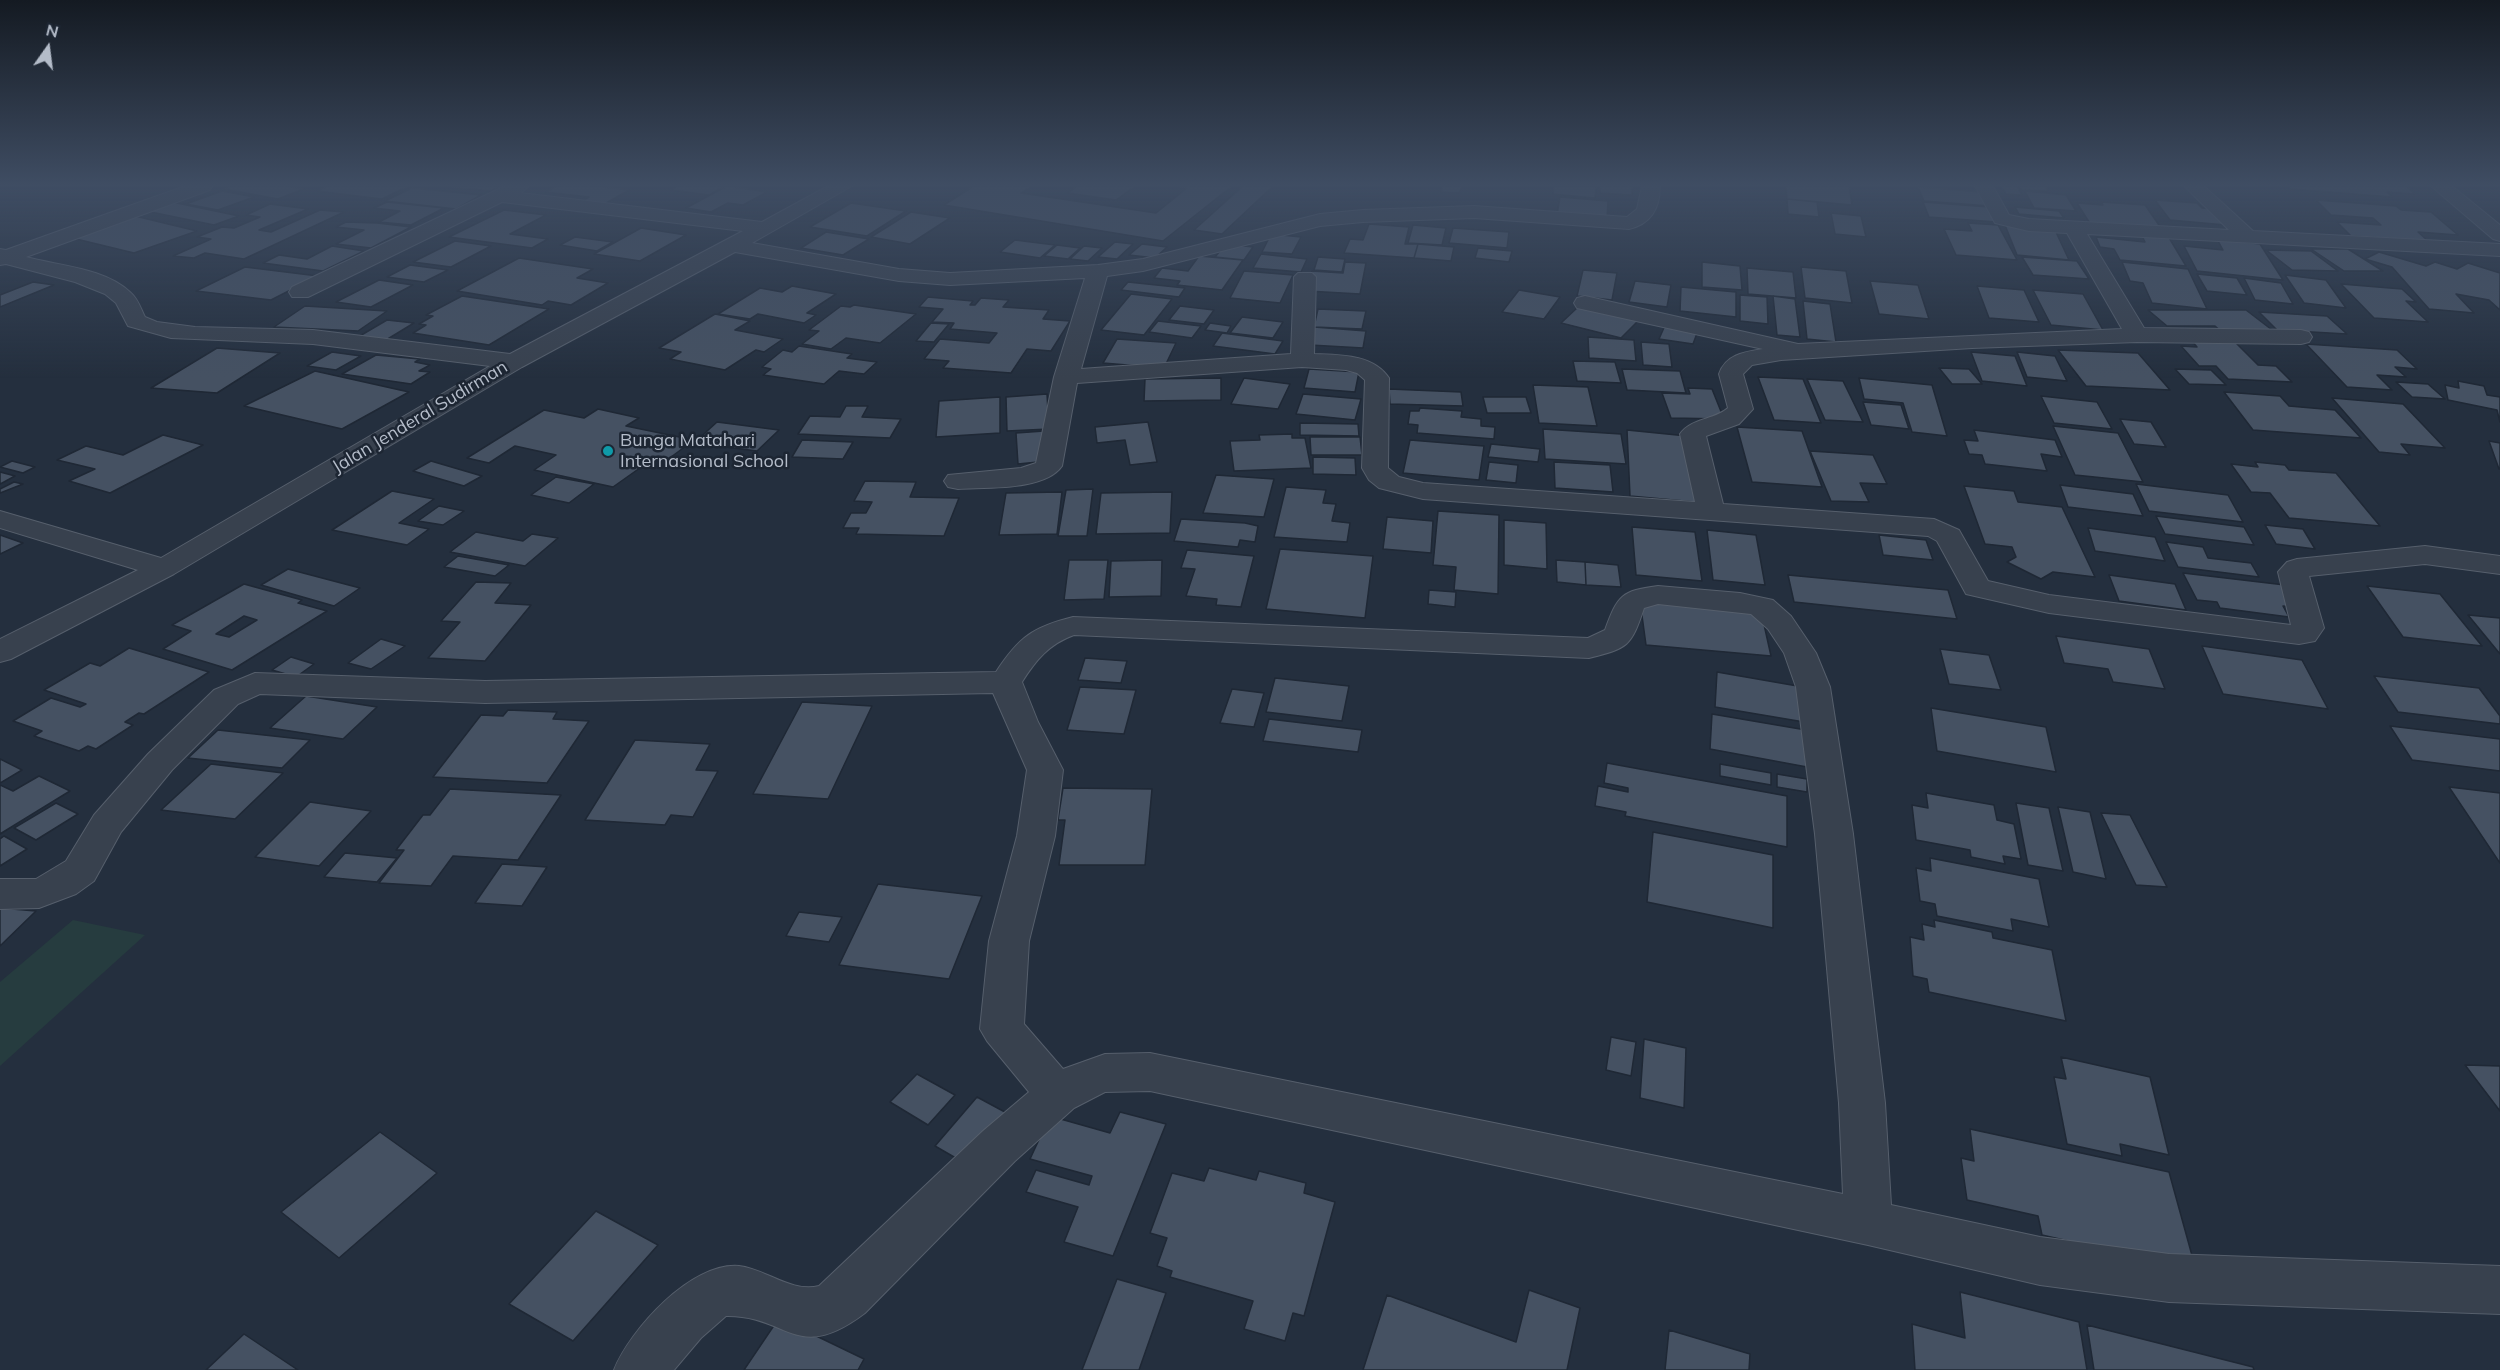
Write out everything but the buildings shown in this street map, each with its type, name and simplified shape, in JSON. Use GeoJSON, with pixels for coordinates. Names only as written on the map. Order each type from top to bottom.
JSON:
{"type":"FeatureCollection","features":[{"type":"Feature","properties":{"kind":"street"},"geometry":{"type":"LineString","coordinates":[[2,257],[22,250]]}},
{"type":"Feature","properties":{"kind":"street"},"geometry":{"type":"LineString","coordinates":[[300,292],[388,250]]}},
{"type":"Feature","properties":{"kind":"street","name":"Jalan Jenderal Sudirman"},"geometry":{"type":"LineString","coordinates":[[0,652],[165,568],[514,362],[721,250]]}},
{"type":"Feature","properties":{"kind":"street"},"geometry":{"type":"LineString","coordinates":[[759,250],[933,279],[1098,270],[1143,265],[1202,250]]}},
{"type":"Feature","properties":{"kind":"street"},"geometry":{"type":"LineString","coordinates":[[2087,250],[2137,335]]}},
{"type":"Feature","properties":{"kind":"street"},"geometry":{"type":"LineString","coordinates":[[2,257],[85,279],[116,292],[125,299],[136,321],[153,328],[180,333],[311,337],[388,344],[514,362]]}},
{"type":"Feature","properties":{"kind":"street"},"geometry":{"type":"LineString","coordinates":[[958,481],[1030,475],[1046,470],[1066,377],[1098,270]]}},
{"type":"Feature","properties":{"kind":"street"},"geometry":{"type":"LineString","coordinates":[[1302,360],[1305,277]]}},
{"type":"Feature","properties":{"kind":"street"},"geometry":{"type":"LineString","coordinates":[[1585,303],[1811,352]]}},
{"type":"Feature","properties":{"kind":"street"},"geometry":{"type":"LineString","coordinates":[[1711,511],[1693,438],[1696,431],[1725,423],[1742,409],[1731,374],[1732,368],[1751,358],[1943,342],[2137,335],[2301,337]]}},
{"type":"Feature","properties":{"kind":"street"},"geometry":{"type":"LineString","coordinates":[[1066,377],[1302,360],[1347,363],[1365,368],[1377,378],[1375,468],[1382,478],[1391,483],[1423,491],[1934,528],[1949,536],[1977,588],[2049,604],[2304,634],[2308,628],[2293,572],[2297,568],[2425,555],[2500,565]]}},
{"type":"Feature","properties":{"kind":"street"},"geometry":{"type":"LineString","coordinates":[[0,519],[165,568]]}},
{"type":"Feature","properties":{"kind":"street"},"geometry":{"type":"LineString","coordinates":[[1006,682],[1032,644],[1044,634],[1073,626],[1589,648],[1613,641],[1620,633],[1630,604],[1638,598],[1658,595],[1740,602],[1762,607],[1780,623],[1800,653],[1813,687],[1834,834],[1861,1091],[1868,1222]]}},
{"type":"Feature","properties":{"kind":"street"},"geometry":{"type":"LineString","coordinates":[[0,894],[39,894],[62,884],[80,871],[107,824],[154,769],[226,696],[255,683],[485,693],[1006,682]]}},
{"type":"Feature","properties":{"kind":"street"},"geometry":{"type":"LineString","coordinates":[[1006,682],[1021,722],[1045,770],[1036,836],[1009,941],[1002,1029],[1058,1094]]}},
{"type":"Feature","properties":{"kind":"street"},"geometry":{"type":"LineString","coordinates":[[640,1370],[670,1334],[710,1297],[733,1290],[747,1291],[802,1313],[828,1309],[847,1296],[999,1146],[1058,1094],[1081,1081],[1105,1073],[1150,1072],[1868,1222],[2040,1261],[2169,1278],[2500,1290]]}},
{"type":"Feature","properties":{"kind":"green space"},"geometry":{"type":"Polygon","coordinates":[[[73,920],[145,935],[0,1066],[0,982],[73,920]]]}},
{"type":"Feature","properties":{"kind":"place","name":"Bunga Matahari Internasional School"},"geometry":{"type":"Point","coordinates":[608,451]}}]}
